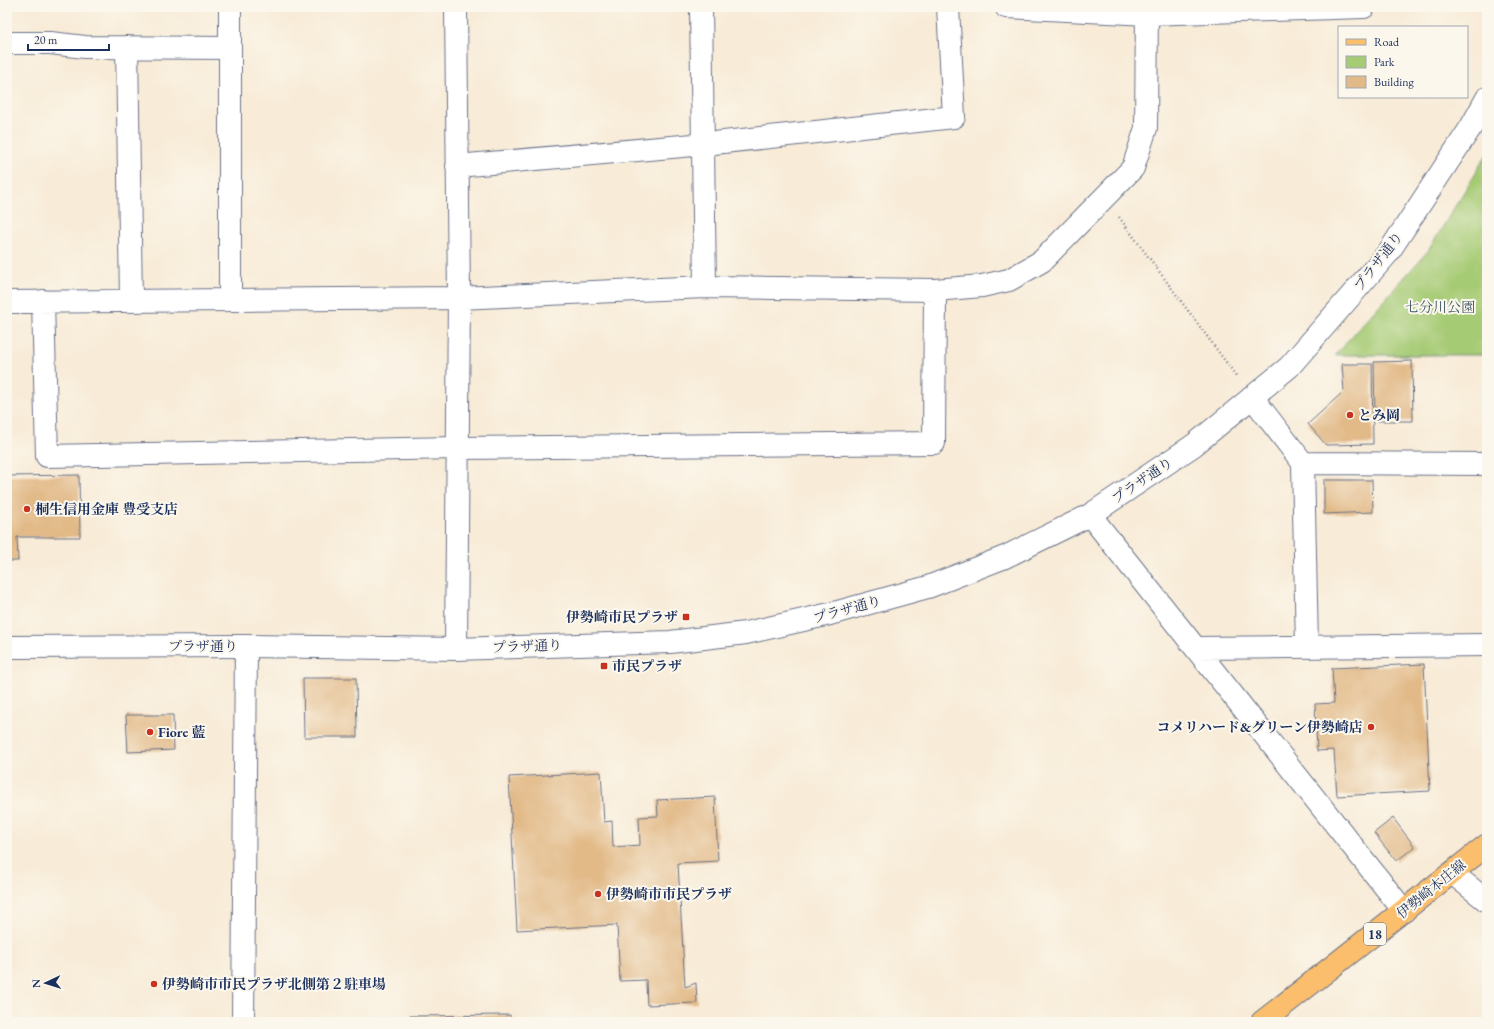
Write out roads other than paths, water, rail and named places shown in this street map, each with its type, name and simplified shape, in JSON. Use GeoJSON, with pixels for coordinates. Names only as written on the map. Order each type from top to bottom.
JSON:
{"type":"FeatureCollection","features":[{"type":"Feature","properties":{"kind":"main road","name":"伊勢崎本庄線"},"geometry":{"type":"LineString","coordinates":[[1262,1022],[1487,845]]}},
{"type":"Feature","properties":{"kind":"street"},"geometry":{"type":"LineString","coordinates":[[230,7],[230,299]]}},
{"type":"Feature","properties":{"kind":"street"},"geometry":{"type":"LineString","coordinates":[[456,7],[459,298],[456,649]]}},
{"type":"Feature","properties":{"kind":"street"},"geometry":{"type":"LineString","coordinates":[[702,7],[705,286]]}},
{"type":"Feature","properties":{"kind":"street"},"geometry":{"type":"LineString","coordinates":[[457,166],[704,144],[954,117],[948,7]]}},
{"type":"Feature","properties":{"kind":"street"},"geometry":{"type":"LineString","coordinates":[[1006,7],[1148,11],[1364,7]]}},
{"type":"Feature","properties":{"kind":"street"},"geometry":{"type":"LineString","coordinates":[[7,302],[459,298],[705,286],[935,290],[982,286],[1009,280],[1042,261],[1133,168],[1146,128],[1148,11]]}},
{"type":"Feature","properties":{"kind":"street"},"geometry":{"type":"LineString","coordinates":[[7,43],[50,43],[85,47],[230,48]]}},
{"type":"Feature","properties":{"kind":"street"},"geometry":{"type":"LineString","coordinates":[[127,47],[131,300]]}},
{"type":"Feature","properties":{"kind":"street","name":"プラザ通り"},"geometry":{"type":"LineString","coordinates":[[7,647],[246,646],[456,649],[670,642],[746,633],[830,614],[928,587],[1005,557],[1090,515],[1194,445],[1289,366],[1388,253],[1471,127],[1487,98]]}},
{"type":"Feature","properties":{"kind":"street"},"geometry":{"type":"LineString","coordinates":[[43,301],[47,456],[457,448],[934,442],[935,290]]}},
{"type":"Feature","properties":{"kind":"street"},"geometry":{"type":"LineString","coordinates":[[1252,397],[1303,463],[1306,647]]}},
{"type":"Feature","properties":{"kind":"street"},"geometry":{"type":"LineString","coordinates":[[1303,463],[1487,464]]}},
{"type":"Feature","properties":{"kind":"street"},"geometry":{"type":"LineString","coordinates":[[1090,515],[1404,911]]}},
{"type":"Feature","properties":{"kind":"street"},"geometry":{"type":"LineString","coordinates":[[243,1022],[246,646]]}},
{"type":"Feature","properties":{"kind":"street"},"geometry":{"type":"LineString","coordinates":[[1196,648],[1487,646]]}},
{"type":"Feature","properties":{"kind":"street"},"geometry":{"type":"LineString","coordinates":[[1452,872],[1487,901]]}},
{"type":"Feature","properties":{"kind":"place","name":"とみ岡"},"geometry":{"type":"Point","coordinates":[1350,415]}},
{"type":"Feature","properties":{"kind":"place","name":"桐生信用金庫 豊受支店"},"geometry":{"type":"Point","coordinates":[27,509]}},
{"type":"Feature","properties":{"kind":"place","name":"伊勢崎市民プラザ"},"geometry":{"type":"Point","coordinates":[686,617]}},
{"type":"Feature","properties":{"kind":"place","name":"市民プラザ"},"geometry":{"type":"Point","coordinates":[604,666]}},
{"type":"Feature","properties":{"kind":"place","name":"コメリハード&グリーン伊勢崎店"},"geometry":{"type":"Point","coordinates":[1371,727]}},
{"type":"Feature","properties":{"kind":"place","name":"Fiore 藍"},"geometry":{"type":"Point","coordinates":[150,732]}},
{"type":"Feature","properties":{"kind":"place","name":"伊勢崎市市民プラザ"},"geometry":{"type":"Point","coordinates":[598,894]}},
{"type":"Feature","properties":{"kind":"place","name":"伊勢崎市市民プラザ北側第２駐車場"},"geometry":{"type":"Point","coordinates":[154,984]}},
{"type":"Feature","properties":{"kind":"park label","name":"七分川公園"},"geometry":{"type":"Point","coordinates":[1440,307]}}]}
